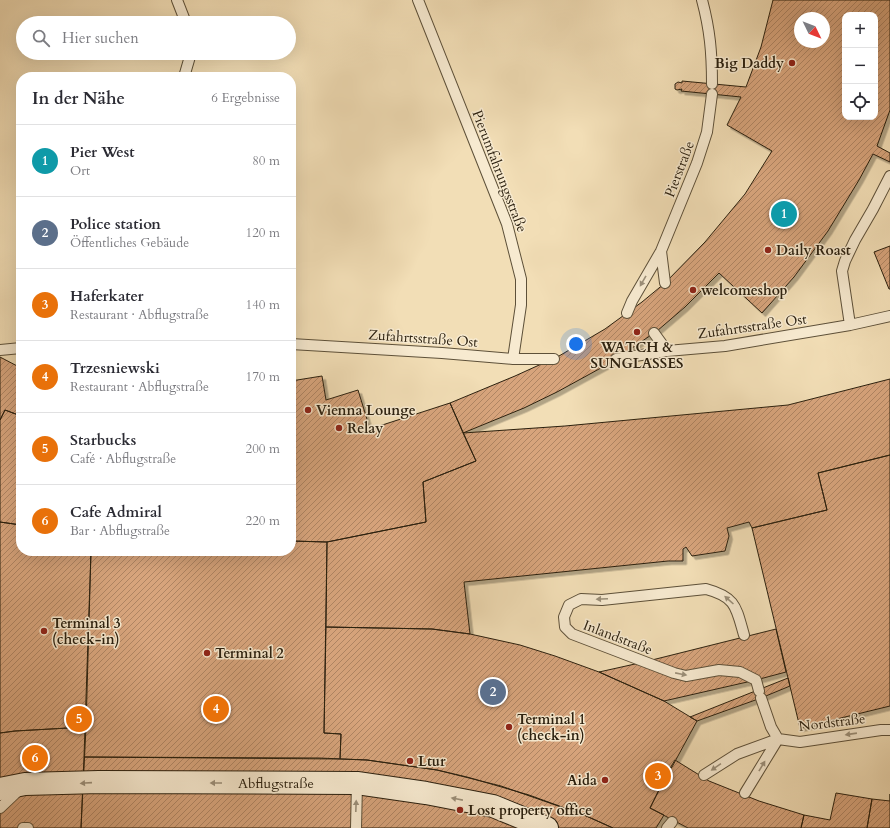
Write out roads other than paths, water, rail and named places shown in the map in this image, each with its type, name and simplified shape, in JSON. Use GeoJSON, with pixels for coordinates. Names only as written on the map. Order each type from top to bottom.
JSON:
{"type":"FeatureCollection","features":[{"type":"Feature","properties":{"kind":"street","name":"Abflugstraße"},"geometry":{"type":"LineString","coordinates":[[0,789],[25,784],[100,782],[357,784],[426,793],[493,806],[547,828]]}},
{"type":"Feature","properties":{"kind":"lane"},"geometry":{"type":"LineString","coordinates":[[177,0],[183,16]]}},
{"type":"Feature","properties":{"kind":"lane","name":"Pierumfahrungsstraße"},"geometry":{"type":"LineString","coordinates":[[418,0],[507,224],[521,279],[520,304],[513,359]]}},
{"type":"Feature","properties":{"kind":"lane","name":"Pierstraße"},"geometry":{"type":"LineString","coordinates":[[627,313],[632,301],[661,251],[697,163],[707,132],[712,89],[712,55],[708,25],[702,0]]}},
{"type":"Feature","properties":{"kind":"lane"},"geometry":{"type":"LineString","coordinates":[[185,72],[189,60]]}},
{"type":"Feature","properties":{"kind":"lane"},"geometry":{"type":"LineString","coordinates":[[850,325],[842,271],[855,240],[890,176]]}},
{"type":"Feature","properties":{"kind":"lane","name":"Pierstraße"},"geometry":{"type":"LineString","coordinates":[[661,251],[665,282]]}},
{"type":"Feature","properties":{"kind":"lane","name":"Zufahrtsstraße Ost"},"geometry":{"type":"LineString","coordinates":[[616,360],[667,351],[725,346],[850,325],[890,316]]}},
{"type":"Feature","properties":{"kind":"lane"},"geometry":{"type":"LineString","coordinates":[[654,334],[667,351]]}},
{"type":"Feature","properties":{"kind":"lane","name":"Zufahrtsstraße Ost"},"geometry":{"type":"LineString","coordinates":[[296,344],[513,359],[554,359]]}},
{"type":"Feature","properties":{"kind":"lane"},"geometry":{"type":"LineString","coordinates":[[0,350],[16,348]]}},
{"type":"Feature","properties":{"kind":"lane","name":"Inlandstraße"},"geometry":{"type":"LineString","coordinates":[[744,635],[737,609],[731,601],[720,593],[706,589],[602,600],[581,599],[569,605],[564,617],[565,627],[572,634],[674,673],[686,676],[719,670],[740,672],[756,680],[771,727],[778,738]]}},
{"type":"Feature","properties":{"kind":"lane","name":"Nordstraße"},"geometry":{"type":"LineString","coordinates":[[778,738],[800,742],[890,730]]}},
{"type":"Feature","properties":{"kind":"lane"},"geometry":{"type":"LineString","coordinates":[[704,775],[737,754],[778,738]]}},
{"type":"Feature","properties":{"kind":"lane"},"geometry":{"type":"LineString","coordinates":[[745,793],[778,738]]}},
{"type":"Feature","properties":{"kind":"lane"},"geometry":{"type":"LineString","coordinates":[[0,808],[25,784]]}},
{"type":"Feature","properties":{"kind":"lane"},"geometry":{"type":"LineString","coordinates":[[356,828],[357,784]]}},
{"type":"Feature","properties":{"kind":"lane"},"geometry":{"type":"LineString","coordinates":[[23,828],[28,828]]}},
{"type":"Feature","properties":{"kind":"place","name":"Big Daddy"},"geometry":{"type":"Point","coordinates":[792,63]}},
{"type":"Feature","properties":{"kind":"place","name":"Pier West"},"geometry":{"type":"Point","coordinates":[784,214]}},
{"type":"Feature","properties":{"kind":"place","name":"Daily Roast"},"geometry":{"type":"Point","coordinates":[768,250]}},
{"type":"Feature","properties":{"kind":"place","name":"welcomeshop"},"geometry":{"type":"Point","coordinates":[693,290]}},
{"type":"Feature","properties":{"kind":"place","name":"WATCH & SUNGLASSES"},"geometry":{"type":"Point","coordinates":[637,332]}},
{"type":"Feature","properties":{"kind":"place","name":"Vienna Lounge"},"geometry":{"type":"Point","coordinates":[308,410]}},
{"type":"Feature","properties":{"kind":"place","name":"Relay"},"geometry":{"type":"Point","coordinates":[339,428]}},
{"type":"Feature","properties":{"kind":"place","name":"Terminal 3 (check-in)"},"geometry":{"type":"Point","coordinates":[44,631]}},
{"type":"Feature","properties":{"kind":"place","name":"Terminal 2"},"geometry":{"type":"Point","coordinates":[207,653]}},
{"type":"Feature","properties":{"kind":"place","name":"Police station"},"geometry":{"type":"Point","coordinates":[493,692]}},
{"type":"Feature","properties":{"kind":"place","name":"Trzesniewski"},"geometry":{"type":"Point","coordinates":[216,709]}},
{"type":"Feature","properties":{"kind":"place","name":"Starbucks"},"geometry":{"type":"Point","coordinates":[79,719]}},
{"type":"Feature","properties":{"kind":"place","name":"Terminal 1 (check-in)"},"geometry":{"type":"Point","coordinates":[509,727]}},
{"type":"Feature","properties":{"kind":"place","name":"Cafe Admiral"},"geometry":{"type":"Point","coordinates":[35,758]}},
{"type":"Feature","properties":{"kind":"place","name":"Ltur"},"geometry":{"type":"Point","coordinates":[410,761]}},
{"type":"Feature","properties":{"kind":"place","name":"Haferkater"},"geometry":{"type":"Point","coordinates":[658,776]}},
{"type":"Feature","properties":{"kind":"place","name":"Aida"},"geometry":{"type":"Point","coordinates":[605,780]}},
{"type":"Feature","properties":{"kind":"place","name":"Lost property office"},"geometry":{"type":"Point","coordinates":[460,810]}}]}
